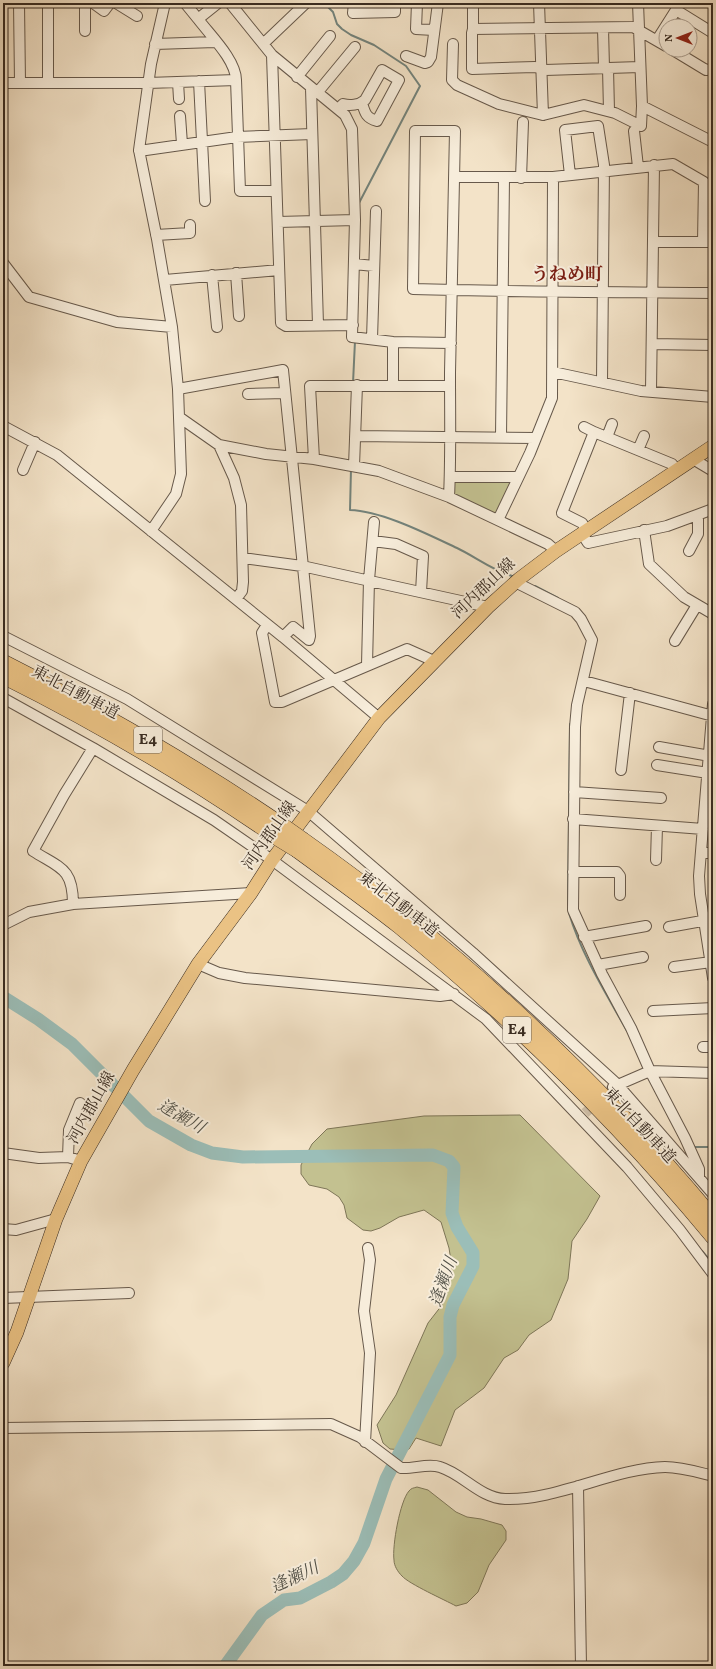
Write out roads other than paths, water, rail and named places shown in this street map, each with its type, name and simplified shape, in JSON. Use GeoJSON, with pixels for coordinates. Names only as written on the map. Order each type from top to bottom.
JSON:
{"type":"FeatureCollection","features":[{"type":"Feature","properties":{"kind":"highway","name":"東北自動車道"},"geometry":{"type":"LineString","coordinates":[[3,662],[91,707],[148,740],[253,805],[283,834]]}},
{"type":"Feature","properties":{"kind":"highway","name":"東北自動車道"},"geometry":{"type":"LineString","coordinates":[[3,676],[68,709],[143,751],[283,834],[404,916],[502,999],[567,1059],[668,1165],[713,1218]]}},
{"type":"Feature","properties":{"kind":"highway","name":"東北自動車道"},"geometry":{"type":"LineString","coordinates":[[300,845],[495,1009],[608,1118],[713,1237]]}},
{"type":"Feature","properties":{"kind":"main road","name":"河内郡山線"},"geometry":{"type":"LineString","coordinates":[[3,1363],[30,1297],[56,1219],[82,1161],[133,1070],[198,964],[251,893],[272,860],[308,811],[379,718],[488,607],[519,579],[556,550],[713,446]]}},
{"type":"Feature","properties":{"kind":"street"},"geometry":{"type":"LineString","coordinates":[[19,3],[20,82]]}},
{"type":"Feature","properties":{"kind":"street"},"geometry":{"type":"LineString","coordinates":[[48,3],[48,82]]}},
{"type":"Feature","properties":{"kind":"street"},"geometry":{"type":"LineString","coordinates":[[85,3],[85,31]]}},
{"type":"Feature","properties":{"kind":"street"},"geometry":{"type":"LineString","coordinates":[[93,3],[104,11],[110,3]]}},
{"type":"Feature","properties":{"kind":"street"},"geometry":{"type":"LineString","coordinates":[[116,3],[137,16]]}},
{"type":"Feature","properties":{"kind":"street"},"geometry":{"type":"LineString","coordinates":[[152,531],[173,500],[182,474],[180,417],[172,326],[165,280],[140,152],[148,83],[155,44],[165,3]]}},
{"type":"Feature","properties":{"kind":"street"},"geometry":{"type":"LineString","coordinates":[[185,3],[232,64],[236,73],[240,191],[276,191]]}},
{"type":"Feature","properties":{"kind":"street"},"geometry":{"type":"LineString","coordinates":[[198,19],[218,3]]}},
{"type":"Feature","properties":{"kind":"street"},"geometry":{"type":"LineString","coordinates":[[230,3],[272,55],[314,91],[345,114],[352,130],[357,264],[353,325],[356,337],[393,342],[451,343]]}},
{"type":"Feature","properties":{"kind":"street"},"geometry":{"type":"LineString","coordinates":[[263,44],[306,3]]}},
{"type":"Feature","properties":{"kind":"street"},"geometry":{"type":"LineString","coordinates":[[354,3],[353,13],[395,12],[395,3]]}},
{"type":"Feature","properties":{"kind":"street"},"geometry":{"type":"LineString","coordinates":[[417,3],[416,29],[434,30]]}},
{"type":"Feature","properties":{"kind":"street"},"geometry":{"type":"LineString","coordinates":[[406,56],[425,63],[428,62],[438,3]]}},
{"type":"Feature","properties":{"kind":"street"},"geometry":{"type":"LineString","coordinates":[[473,3],[472,69],[535,67],[545,70],[640,67]]}},
{"type":"Feature","properties":{"kind":"street"},"geometry":{"type":"LineString","coordinates":[[539,3],[543,115]]}},
{"type":"Feature","properties":{"kind":"street"},"geometry":{"type":"LineString","coordinates":[[453,44],[452,80],[457,85],[499,104],[543,115],[584,105],[609,112],[641,126],[642,106],[638,3]]}},
{"type":"Feature","properties":{"kind":"street"},"geometry":{"type":"LineString","coordinates":[[673,18],[676,10],[689,18]]}},
{"type":"Feature","properties":{"kind":"street"},"geometry":{"type":"LineString","coordinates":[[698,24],[713,33]]}},
{"type":"Feature","properties":{"kind":"street"},"geometry":{"type":"LineString","coordinates":[[603,28],[609,112]]}},
{"type":"Feature","properties":{"kind":"street"},"geometry":{"type":"LineString","coordinates":[[473,29],[639,29],[658,41]]}},
{"type":"Feature","properties":{"kind":"street"},"geometry":{"type":"LineString","coordinates":[[298,76],[330,36]]}},
{"type":"Feature","properties":{"kind":"street"},"geometry":{"type":"LineString","coordinates":[[155,44],[214,42]]}},
{"type":"Feature","properties":{"kind":"street"},"geometry":{"type":"LineString","coordinates":[[318,325],[312,134],[314,91],[355,47]]}},
{"type":"Feature","properties":{"kind":"street"},"geometry":{"type":"LineString","coordinates":[[272,55],[281,323],[286,326],[353,325]]}},
{"type":"Feature","properties":{"kind":"street"},"geometry":{"type":"LineString","coordinates":[[686,58],[706,70],[713,70]]}},
{"type":"Feature","properties":{"kind":"street"},"geometry":{"type":"LineString","coordinates":[[338,109],[343,104],[349,106],[362,103],[382,70],[399,80],[377,121],[370,119],[365,114],[362,103]]}},
{"type":"Feature","properties":{"kind":"street"},"geometry":{"type":"LineString","coordinates":[[3,82],[148,83],[236,80]]}},
{"type":"Feature","properties":{"kind":"street"},"geometry":{"type":"LineString","coordinates":[[199,81],[204,201]]}},
{"type":"Feature","properties":{"kind":"street"},"geometry":{"type":"LineString","coordinates":[[178,82],[179,99]]}},
{"type":"Feature","properties":{"kind":"street"},"geometry":{"type":"LineString","coordinates":[[642,106],[713,142]]}},
{"type":"Feature","properties":{"kind":"street"},"geometry":{"type":"LineString","coordinates":[[180,116],[182,144]]}},
{"type":"Feature","properties":{"kind":"street"},"geometry":{"type":"LineString","coordinates":[[521,178],[523,122]]}},
{"type":"Feature","properties":{"kind":"street"},"geometry":{"type":"LineString","coordinates":[[570,175],[565,130],[598,126],[603,171],[602,382]]}},
{"type":"Feature","properties":{"kind":"street"},"geometry":{"type":"LineString","coordinates":[[449,497],[450,476],[450,386],[451,343],[452,290],[454,177],[454,131],[415,130],[413,289],[452,290],[502,291],[713,293]]}},
{"type":"Feature","properties":{"kind":"street"},"geometry":{"type":"LineString","coordinates":[[634,131],[638,167]]}},
{"type":"Feature","properties":{"kind":"street"},"geometry":{"type":"LineString","coordinates":[[140,152],[237,136],[312,134]]}},
{"type":"Feature","properties":{"kind":"street"},"geometry":{"type":"LineString","coordinates":[[454,177],[553,177],[673,164],[704,182],[708,242],[654,242]]}},
{"type":"Feature","properties":{"kind":"street"},"geometry":{"type":"LineString","coordinates":[[651,391],[654,165]]}},
{"type":"Feature","properties":{"kind":"street"},"geometry":{"type":"LineString","coordinates":[[498,520],[551,403],[553,372],[553,177]]}},
{"type":"Feature","properties":{"kind":"street"},"geometry":{"type":"LineString","coordinates":[[501,437],[504,178]]}},
{"type":"Feature","properties":{"kind":"street"},"geometry":{"type":"LineString","coordinates":[[372,339],[376,211]]}},
{"type":"Feature","properties":{"kind":"street"},"geometry":{"type":"LineString","coordinates":[[278,222],[355,220]]}},
{"type":"Feature","properties":{"kind":"street"},"geometry":{"type":"LineString","coordinates":[[156,235],[190,233],[190,225]]}},
{"type":"Feature","properties":{"kind":"street"},"geometry":{"type":"LineString","coordinates":[[3,263],[29,297],[117,322],[172,326]]}},
{"type":"Feature","properties":{"kind":"street"},"geometry":{"type":"LineString","coordinates":[[357,264],[374,266]]}},
{"type":"Feature","properties":{"kind":"street"},"geometry":{"type":"LineString","coordinates":[[165,280],[279,270]]}},
{"type":"Feature","properties":{"kind":"street"},"geometry":{"type":"LineString","coordinates":[[236,273],[239,316]]}},
{"type":"Feature","properties":{"kind":"street"},"geometry":{"type":"LineString","coordinates":[[212,275],[217,327]]}},
{"type":"Feature","properties":{"kind":"street"},"geometry":{"type":"LineString","coordinates":[[393,342],[393,386]]}},
{"type":"Feature","properties":{"kind":"street"},"geometry":{"type":"LineString","coordinates":[[652,344],[713,345]]}},
{"type":"Feature","properties":{"kind":"street"},"geometry":{"type":"LineString","coordinates":[[178,389],[283,370],[310,636],[309,640],[293,627],[283,637]]}},
{"type":"Feature","properties":{"kind":"street"},"geometry":{"type":"LineString","coordinates":[[553,372],[641,391],[713,397]]}},
{"type":"Feature","properties":{"kind":"street"},"geometry":{"type":"LineString","coordinates":[[351,466],[356,436],[353,385]]}},
{"type":"Feature","properties":{"kind":"street"},"geometry":{"type":"LineString","coordinates":[[314,460],[310,386],[450,386]]}},
{"type":"Feature","properties":{"kind":"street"},"geometry":{"type":"LineString","coordinates":[[248,394],[285,393]]}},
{"type":"Feature","properties":{"kind":"street"},"geometry":{"type":"LineString","coordinates":[[180,417],[219,445],[379,471],[400,478],[449,497],[548,544],[556,550]]}},
{"type":"Feature","properties":{"kind":"street"},"geometry":{"type":"LineString","coordinates":[[606,437],[612,424]]}},
{"type":"Feature","properties":{"kind":"street"},"geometry":{"type":"LineString","coordinates":[[3,426],[35,442],[63,459],[283,637],[379,718]]}},
{"type":"Feature","properties":{"kind":"street"},"geometry":{"type":"LineString","coordinates":[[584,427],[672,464],[677,470]]}},
{"type":"Feature","properties":{"kind":"street"},"geometry":{"type":"LineString","coordinates":[[594,432],[562,513],[582,523],[588,543],[666,526],[713,509]]}},
{"type":"Feature","properties":{"kind":"street"},"geometry":{"type":"LineString","coordinates":[[356,436],[536,438]]}},
{"type":"Feature","properties":{"kind":"street"},"geometry":{"type":"LineString","coordinates":[[638,450],[644,436]]}},
{"type":"Feature","properties":{"kind":"street"},"geometry":{"type":"LineString","coordinates":[[23,470],[35,442]]}},
{"type":"Feature","properties":{"kind":"street"},"geometry":{"type":"LineString","coordinates":[[219,445],[238,491],[243,558],[242,591],[236,599]]}},
{"type":"Feature","properties":{"kind":"street"},"geometry":{"type":"LineString","coordinates":[[693,459],[713,471]]}},
{"type":"Feature","properties":{"kind":"street"},"geometry":{"type":"LineString","coordinates":[[450,476],[518,477]]}},
{"type":"Feature","properties":{"kind":"street"},"geometry":{"type":"LineString","coordinates":[[689,551],[698,534],[698,515]]}},
{"type":"Feature","properties":{"kind":"street"},"geometry":{"type":"LineString","coordinates":[[367,665],[369,580],[374,522]]}},
{"type":"Feature","properties":{"kind":"street"},"geometry":{"type":"LineString","coordinates":[[644,530],[649,564],[684,597],[713,614]]}},
{"type":"Feature","properties":{"kind":"street"},"geometry":{"type":"LineString","coordinates":[[373,541],[396,544],[423,556],[420,592]]}},
{"type":"Feature","properties":{"kind":"street"},"geometry":{"type":"LineString","coordinates":[[243,558],[302,566],[488,607]]}},
{"type":"Feature","properties":{"kind":"street"},"geometry":{"type":"LineString","coordinates":[[519,579],[575,612],[581,619],[593,643],[575,727],[572,872],[573,910],[584,937],[685,1138],[699,1169],[699,1178]]}},
{"type":"Feature","properties":{"kind":"street"},"geometry":{"type":"LineString","coordinates":[[675,641],[697,605]]}},
{"type":"Feature","properties":{"kind":"street"},"geometry":{"type":"LineString","coordinates":[[267,625],[262,633],[275,702],[282,702],[407,649],[434,661]]}},
{"type":"Feature","properties":{"kind":"street"},"geometry":{"type":"LineString","coordinates":[[3,636],[127,699],[308,811],[473,953],[614,1086],[713,1194]]}},
{"type":"Feature","properties":{"kind":"street"},"geometry":{"type":"LineString","coordinates":[[584,681],[713,716]]}},
{"type":"Feature","properties":{"kind":"street"},"geometry":{"type":"LineString","coordinates":[[621,770],[630,693]]}},
{"type":"Feature","properties":{"kind":"street"},"geometry":{"type":"LineString","coordinates":[[3,698],[94,748],[214,820],[272,860],[486,1019],[528,1065],[583,1115],[676,1224],[713,1274]]}},
{"type":"Feature","properties":{"kind":"street"},"geometry":{"type":"LineString","coordinates":[[713,704],[711,758],[708,773],[701,853],[700,894],[709,918],[713,978]]}},
{"type":"Feature","properties":{"kind":"street"},"geometry":{"type":"LineString","coordinates":[[659,747],[711,758]]}},
{"type":"Feature","properties":{"kind":"street"},"geometry":{"type":"LineString","coordinates":[[73,904],[73,888],[66,872],[33,851],[64,795],[94,748]]}},
{"type":"Feature","properties":{"kind":"street"},"geometry":{"type":"LineString","coordinates":[[657,765],[708,773]]}},
{"type":"Feature","properties":{"kind":"street"},"geometry":{"type":"LineString","coordinates":[[574,792],[661,798]]}},
{"type":"Feature","properties":{"kind":"street"},"geometry":{"type":"LineString","coordinates":[[573,819],[703,830]]}},
{"type":"Feature","properties":{"kind":"street"},"geometry":{"type":"LineString","coordinates":[[656,860],[657,826]]}},
{"type":"Feature","properties":{"kind":"street"},"geometry":{"type":"LineString","coordinates":[[701,853],[713,853]]}},
{"type":"Feature","properties":{"kind":"street"},"geometry":{"type":"LineString","coordinates":[[572,872],[617,872],[620,876],[620,894]]}},
{"type":"Feature","properties":{"kind":"street"},"geometry":{"type":"LineString","coordinates":[[3,925],[29,912],[73,904],[251,893]]}},
{"type":"Feature","properties":{"kind":"street"},"geometry":{"type":"LineString","coordinates":[[669,927],[709,918]]}},
{"type":"Feature","properties":{"kind":"street"},"geometry":{"type":"LineString","coordinates":[[584,937],[646,926]]}},
{"type":"Feature","properties":{"kind":"street"},"geometry":{"type":"LineString","coordinates":[[674,967],[712,956]]}},
{"type":"Feature","properties":{"kind":"street"},"geometry":{"type":"LineString","coordinates":[[598,965],[642,957]]}},
{"type":"Feature","properties":{"kind":"street"},"geometry":{"type":"LineString","coordinates":[[198,964],[219,973],[245,978],[440,996],[454,994]]}},
{"type":"Feature","properties":{"kind":"street"},"geometry":{"type":"LineString","coordinates":[[653,1011],[713,1008]]}},
{"type":"Feature","properties":{"kind":"street"},"geometry":{"type":"LineString","coordinates":[[614,1086],[650,1071],[713,1073]]}},
{"type":"Feature","properties":{"kind":"street"},"geometry":{"type":"LineString","coordinates":[[68,1157],[70,1130],[80,1103]]}},
{"type":"Feature","properties":{"kind":"street"},"geometry":{"type":"LineString","coordinates":[[3,1153],[39,1158],[68,1157],[82,1161]]}},
{"type":"Feature","properties":{"kind":"street"},"geometry":{"type":"LineString","coordinates":[[3,1229],[16,1230],[56,1219]]}},
{"type":"Feature","properties":{"kind":"street"},"geometry":{"type":"LineString","coordinates":[[368,1248],[370,1260],[364,1311],[370,1353],[369,1445]]}},
{"type":"Feature","properties":{"kind":"street"},"geometry":{"type":"LineString","coordinates":[[3,1298],[129,1293]]}},
{"type":"Feature","properties":{"kind":"street"},"geometry":{"type":"LineString","coordinates":[[3,1428],[328,1423],[340,1427],[369,1445],[398,1466],[405,1468],[426,1466],[441,1467],[457,1474],[487,1493],[504,1499],[528,1497],[630,1473],[663,1467],[690,1470],[713,1476]]}},
{"type":"Feature","properties":{"kind":"street"},"geometry":{"type":"LineString","coordinates":[[578,1486],[581,1666]]}},
{"type":"Feature","properties":{"kind":"waterway"},"geometry":{"type":"LineString","coordinates":[[324,3],[333,12],[337,24],[342,29],[351,35],[374,45],[406,66],[420,86],[359,203]]}},
{"type":"Feature","properties":{"kind":"waterway"},"geometry":{"type":"LineString","coordinates":[[353,383],[355,341]]}},
{"type":"Feature","properties":{"kind":"waterway"},"geometry":{"type":"LineString","coordinates":[[351,469],[350,510],[376,514],[404,524],[457,548],[492,568],[515,577]]}},
{"type":"Feature","properties":{"kind":"waterway"},"geometry":{"type":"LineString","coordinates":[[535,586],[558,598]]}},
{"type":"Feature","properties":{"kind":"waterway"},"geometry":{"type":"LineString","coordinates":[[568,905],[570,724]]}},
{"type":"Feature","properties":{"kind":"waterway"},"geometry":{"type":"LineString","coordinates":[[569,913],[587,959],[627,1031]]}},
{"type":"Feature","properties":{"kind":"waterway","name":"逢瀬川"},"geometry":{"type":"LineString","coordinates":[[3,997],[38,1019],[72,1044],[149,1121],[191,1145],[212,1153],[243,1157],[433,1155],[449,1161],[454,1167],[452,1213],[457,1227],[473,1253],[473,1266],[453,1305],[450,1317],[450,1355],[386,1479],[364,1543],[354,1561],[343,1574],[300,1598],[284,1600],[262,1615],[225,1666]]}},
{"type":"Feature","properties":{"kind":"waterway"},"geometry":{"type":"LineString","coordinates":[[693,1145],[694,1147],[713,1147]]}},
{"type":"Feature","properties":{"kind":"waterway"},"geometry":{"type":"LineString","coordinates":[[702,1251],[713,1264]]}},
{"type":"Feature","properties":{"kind":"tunnel"},"geometry":{"type":"LineString","coordinates":[[585,1113],[611,1089]]}},
{"type":"Feature","properties":{"kind":"district","name":"うねめ町"},"geometry":{"type":"Point","coordinates":[567,275]}}]}
